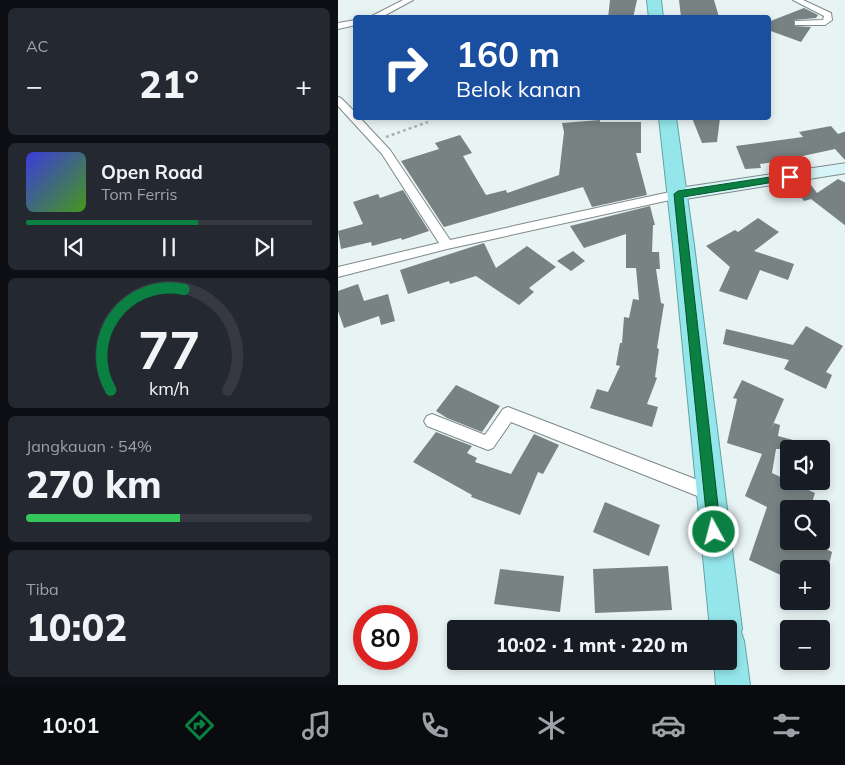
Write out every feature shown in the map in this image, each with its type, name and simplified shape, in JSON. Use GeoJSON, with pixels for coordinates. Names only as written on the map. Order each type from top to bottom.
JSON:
{"type":"FeatureCollection","features":[{"type":"Feature","properties":{"kind":"highway"},"geometry":{"type":"LineString","coordinates":[[654,0],[656,15]]}},
{"type":"Feature","properties":{"kind":"highway"},"geometry":{"type":"LineString","coordinates":[[667,120],[678,194],[725,620]]}},
{"type":"Feature","properties":{"kind":"highway"},"geometry":{"type":"LineString","coordinates":[[731,670],[733,685]]}},
{"type":"Feature","properties":{"kind":"main road"},"geometry":{"type":"LineString","coordinates":[[678,194],[846,168]]}},
{"type":"Feature","properties":{"kind":"street"},"geometry":{"type":"LineString","coordinates":[[378,15],[409,0]]}},
{"type":"Feature","properties":{"kind":"street"},"geometry":{"type":"LineString","coordinates":[[797,0],[828,15],[828,20],[825,22],[798,24]]}},
{"type":"Feature","properties":{"kind":"street"},"geometry":{"type":"LineString","coordinates":[[338,26],[353,23]]}},
{"type":"Feature","properties":{"kind":"street"},"geometry":{"type":"LineString","coordinates":[[338,100],[353,116]]}},
{"type":"Feature","properties":{"kind":"street"},"geometry":{"type":"LineString","coordinates":[[357,120],[376,140],[447,245]]}},
{"type":"Feature","properties":{"kind":"street"},"geometry":{"type":"LineString","coordinates":[[338,272],[447,245],[678,194]]}},
{"type":"Feature","properties":{"kind":"street"},"geometry":{"type":"LineString","coordinates":[[432,421],[488,443],[508,414],[710,493]]}},
{"type":"Feature","properties":{"kind":"path"},"geometry":{"type":"LineString","coordinates":[[376,140],[428,122]]}},
{"type":"Feature","properties":{"kind":"building"},"geometry":{"type":"Polygon","coordinates":[[[610,0],[637,0],[634,15],[608,15],[610,0]]]}},
{"type":"Feature","properties":{"kind":"building"},"geometry":{"type":"Polygon","coordinates":[[[679,0],[714,0],[718,15],[681,15],[679,0]]]}},
{"type":"Feature","properties":{"kind":"building"},"geometry":{"type":"Polygon","coordinates":[[[804,8],[818,15],[816,18],[794,20],[794,26],[811,27],[801,42],[771,31],[771,21],[804,8]]]}},
{"type":"Feature","properties":{"kind":"building"},"geometry":{"type":"Polygon","coordinates":[[[600,120],[600,122],[641,122],[641,153],[636,153],[647,195],[592,207],[583,187],[444,227],[401,161],[439,149],[435,143],[460,135],[472,153],[463,156],[486,195],[506,190],[507,193],[559,175],[564,132],[562,123],[600,120]]]}},
{"type":"Feature","properties":{"kind":"building"},"geometry":{"type":"Polygon","coordinates":[[[693,120],[720,120],[717,142],[702,143],[693,120]]]}},
{"type":"Feature","properties":{"kind":"building"},"geometry":{"type":"Polygon","coordinates":[[[831,126],[838,134],[846,131],[846,161],[835,149],[790,160],[760,164],[761,168],[745,169],[736,146],[803,137],[799,132],[831,126]]]}},
{"type":"Feature","properties":{"kind":"building"},"geometry":{"type":"Polygon","coordinates":[[[838,179],[846,183],[846,226],[811,199],[804,201],[791,185],[808,181],[817,193],[838,179]]]}},
{"type":"Feature","properties":{"kind":"building"},"geometry":{"type":"Polygon","coordinates":[[[403,190],[429,231],[402,240],[401,238],[372,246],[371,242],[341,249],[338,231],[363,224],[353,202],[378,194],[380,198],[403,190]]]}},
{"type":"Feature","properties":{"kind":"building"},"geometry":{"type":"Polygon","coordinates":[[[650,206],[655,225],[653,225],[652,252],[659,252],[660,269],[656,269],[661,303],[664,304],[657,348],[659,349],[655,377],[657,378],[647,404],[658,407],[652,427],[590,408],[597,389],[608,392],[620,366],[616,365],[620,343],[622,343],[624,317],[629,318],[633,299],[639,300],[636,268],[626,268],[626,234],[584,248],[570,226],[650,206]]]}},
{"type":"Feature","properties":{"kind":"building"},"geometry":{"type":"Polygon","coordinates":[[[758,218],[779,232],[754,251],[794,264],[788,280],[760,270],[747,300],[719,291],[730,267],[706,246],[735,230],[738,232],[758,218]]]}},
{"type":"Feature","properties":{"kind":"building"},"geometry":{"type":"Polygon","coordinates":[[[484,243],[496,268],[527,246],[556,267],[529,288],[534,292],[519,305],[476,276],[450,284],[449,281],[408,294],[400,270],[484,243]]]}},
{"type":"Feature","properties":{"kind":"building"},"geometry":{"type":"Polygon","coordinates":[[[573,251],[585,261],[571,271],[557,261],[573,251]]]}},
{"type":"Feature","properties":{"kind":"building"},"geometry":{"type":"Polygon","coordinates":[[[358,284],[364,301],[388,294],[395,321],[381,325],[379,316],[344,328],[338,311],[338,291],[358,284]]]}},
{"type":"Feature","properties":{"kind":"building"},"geometry":{"type":"Polygon","coordinates":[[[806,326],[843,346],[826,372],[832,375],[826,389],[784,369],[789,360],[723,344],[726,329],[793,345],[806,326]]]}},
{"type":"Feature","properties":{"kind":"building"},"geometry":{"type":"Polygon","coordinates":[[[742,380],[784,399],[771,429],[774,423],[780,425],[778,436],[793,440],[780,440],[780,449],[776,449],[772,473],[780,477],[780,490],[809,490],[815,493],[813,500],[780,500],[780,550],[828,550],[832,552],[830,560],[780,560],[780,575],[749,560],[767,507],[745,496],[762,454],[727,443],[737,399],[733,398],[742,380]]]}},
{"type":"Feature","properties":{"kind":"building"},"geometry":{"type":"Polygon","coordinates":[[[456,385],[500,406],[482,432],[447,418],[436,411],[456,385]]]}},
{"type":"Feature","properties":{"kind":"building"},"geometry":{"type":"Polygon","coordinates":[[[436,432],[472,446],[467,453],[477,458],[475,462],[511,474],[534,434],[559,445],[543,474],[538,472],[520,515],[471,497],[472,495],[413,462],[436,432]]]}},
{"type":"Feature","properties":{"kind":"building"},"geometry":{"type":"Polygon","coordinates":[[[605,502],[660,525],[649,556],[593,532],[605,502]]]}},
{"type":"Feature","properties":{"kind":"building"},"geometry":{"type":"Polygon","coordinates":[[[668,566],[672,610],[595,613],[593,569],[668,566]]]}},
{"type":"Feature","properties":{"kind":"building"},"geometry":{"type":"Polygon","coordinates":[[[500,569],[564,576],[560,612],[494,604],[500,569]]]}},
{"type":"Feature","properties":{"kind":"route"},"geometry":{"type":"LineString","coordinates":[[714,532],[678,194],[790,177]]}}]}
